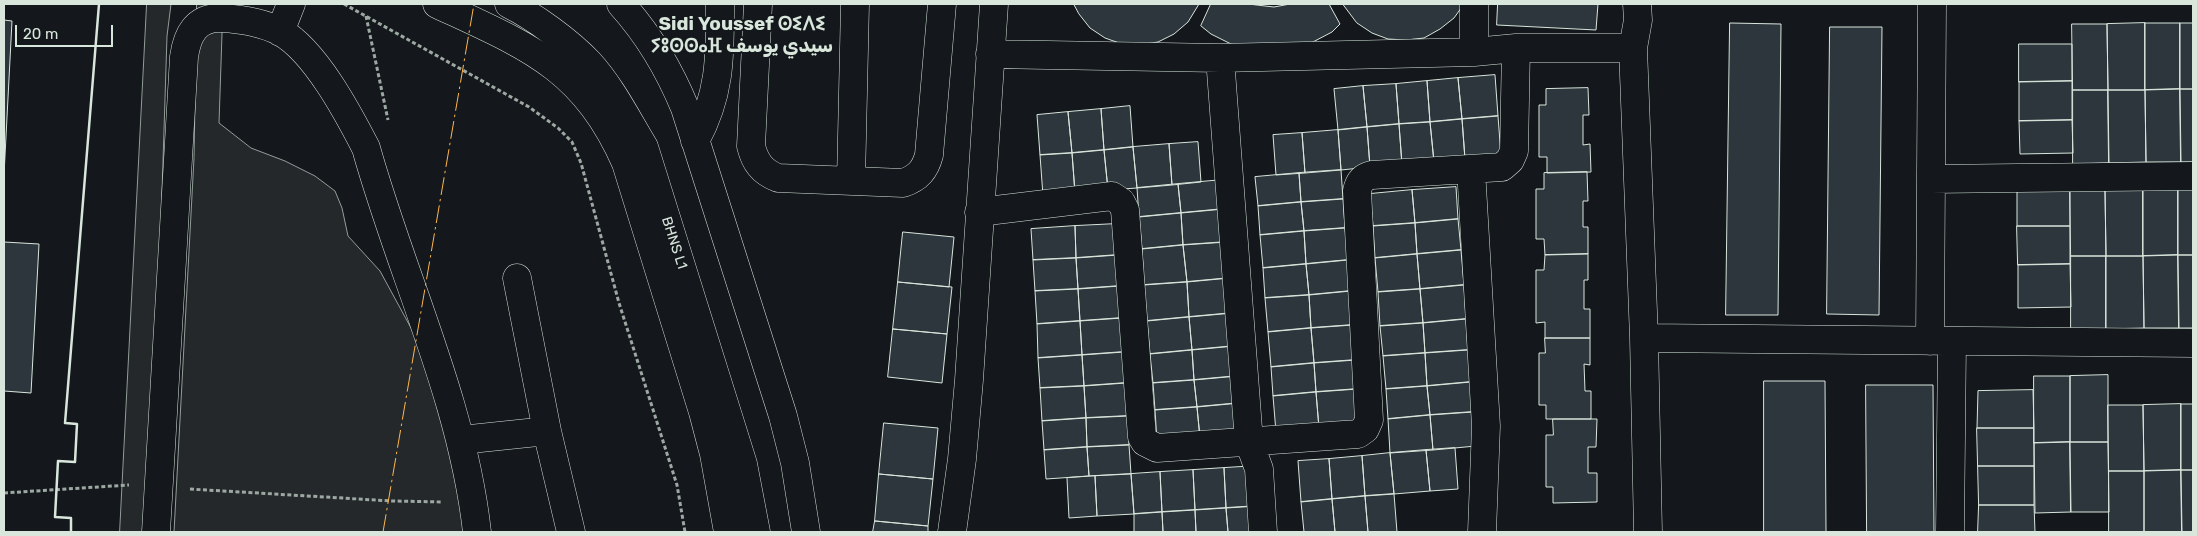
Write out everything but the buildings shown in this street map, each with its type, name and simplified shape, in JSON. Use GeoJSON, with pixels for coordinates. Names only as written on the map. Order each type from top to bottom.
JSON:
{"type":"FeatureCollection","features":[{"type":"Feature","properties":{"kind":"street"},"geometry":{"type":"LineString","coordinates":[[280,32],[291,4]]}},
{"type":"Feature","properties":{"kind":"street"},"geometry":{"type":"LineString","coordinates":[[436,4],[535,52],[568,76],[602,116],[615,139],[626,163],[703,412],[721,487],[728,532]]}},
{"type":"Feature","properties":{"kind":"street","name":"BHNS L1"},"geometry":{"type":"LineString","coordinates":[[510,4],[533,16],[589,63],[619,104],[644,147],[743,464],[756,532]]}},
{"type":"Feature","properties":{"kind":"street","name":"BHNS L1"},"geometry":{"type":"LineString","coordinates":[[543,4],[556,10],[597,47],[650,118],[708,304],[763,469],[770,532]]}},
{"type":"Feature","properties":{"kind":"street"},"geometry":{"type":"LineString","coordinates":[[621,4],[655,46],[672,76],[695,141],[783,416],[795,463],[806,532]]}},
{"type":"Feature","properties":{"kind":"street"},"geometry":{"type":"LineString","coordinates":[[758,4],[751,146],[757,163],[770,175],[778,178],[902,183],[912,180],[926,165],[930,147],[942,4]]}},
{"type":"Feature","properties":{"kind":"street"},"geometry":{"type":"LineString","coordinates":[[851,181],[855,4]]}},
{"type":"Feature","properties":{"kind":"street"},"geometry":{"type":"LineString","coordinates":[[952,532],[962,460],[969,380],[994,4]]}},
{"type":"Feature","properties":{"kind":"street"},"geometry":{"type":"LineString","coordinates":[[1474,4],[1474,52]]}},
{"type":"Feature","properties":{"kind":"street"},"geometry":{"type":"LineString","coordinates":[[1637,4],[1638,20],[1633,48],[1644,338],[1648,532]]}},
{"type":"Feature","properties":{"kind":"street"},"geometry":{"type":"LineString","coordinates":[[1932,4],[1931,179],[1950,532]]}},
{"type":"Feature","properties":{"kind":"street"},"geometry":{"type":"LineString","coordinates":[[695,141],[708,114],[720,66],[716,10]]}},
{"type":"Feature","properties":{"kind":"street"},"geometry":{"type":"LineString","coordinates":[[156,532],[185,45],[188,36],[195,27],[203,21],[213,18],[250,22],[280,32],[305,52],[344,106],[366,148],[454,411],[473,496],[477,532]]}},
{"type":"Feature","properties":{"kind":"street"},"geometry":{"type":"LineString","coordinates":[[990,54],[1220,58],[1474,52],[1516,48],[1633,48]]}},
{"type":"Feature","properties":{"kind":"street"},"geometry":{"type":"LineString","coordinates":[[979,212],[1112,196],[1116,198],[1125,210],[1142,437],[1145,442],[1157,448],[1358,434],[1365,429],[1369,420],[1357,191],[1359,183],[1365,176],[1372,174],[1502,167],[1510,160],[1514,150],[1516,48]]}},
{"type":"Feature","properties":{"kind":"street"},"geometry":{"type":"LineString","coordinates":[[1220,58],[1250,442],[1259,469],[1263,532]]}},
{"type":"Feature","properties":{"kind":"street"},"geometry":{"type":"LineString","coordinates":[[1471,169],[1486,426],[1482,532]]}},
{"type":"Feature","properties":{"kind":"street"},"geometry":{"type":"LineString","coordinates":[[1931,179],[2193,176]]}},
{"type":"Feature","properties":{"kind":"street"},"geometry":{"type":"LineString","coordinates":[[516,278],[570,532]]}},
{"type":"Feature","properties":{"kind":"street"},"geometry":{"type":"LineString","coordinates":[[1644,338],[2193,343]]}},
{"type":"Feature","properties":{"kind":"street"},"geometry":{"type":"LineString","coordinates":[[461,440],[547,431]]}},
{"type":"Feature","properties":{"kind":"path"},"geometry":{"type":"LineString","coordinates":[[344,4],[529,107],[558,128],[572,142],[582,164],[620,303],[677,485],[685,532]]}},
{"type":"Feature","properties":{"kind":"path"},"geometry":{"type":"LineString","coordinates":[[4,493],[123,485],[392,501],[455,502],[473,496]]}},
{"type":"Feature","properties":{"kind":"shaded area"},"geometry":{"type":"Polygon","coordinates":[[[147,4],[171,4],[167,36],[158,318],[146,532],[120,532],[147,4]]]}},
{"type":"Feature","properties":{"kind":"shaded area"},"geometry":{"type":"Polygon","coordinates":[[[197,4],[223,4],[219,123],[251,148],[285,161],[315,176],[335,191],[342,208],[348,236],[380,271],[411,328],[431,370],[470,532],[174,532],[194,158],[197,4]]]}},
{"type":"Feature","properties":{"kind":"wall"},"geometry":{"type":"LineString","coordinates":[[71,532],[71,518],[55,517],[58,461],[75,462],[77,424],[65,423],[99,4]]}},
{"type":"Feature","properties":{"kind":"power"},"geometry":{"type":"LineString","coordinates":[[383,532],[474,4]]}},
{"type":"Feature","properties":{"kind":"district","name":"Sidi Youssef ⵙⵉⴷⵉ ⵢⵓⵙⵙⴰⴼ سيدي يوسف"},"geometry":{"type":"Point","coordinates":[742,36]}}]}
